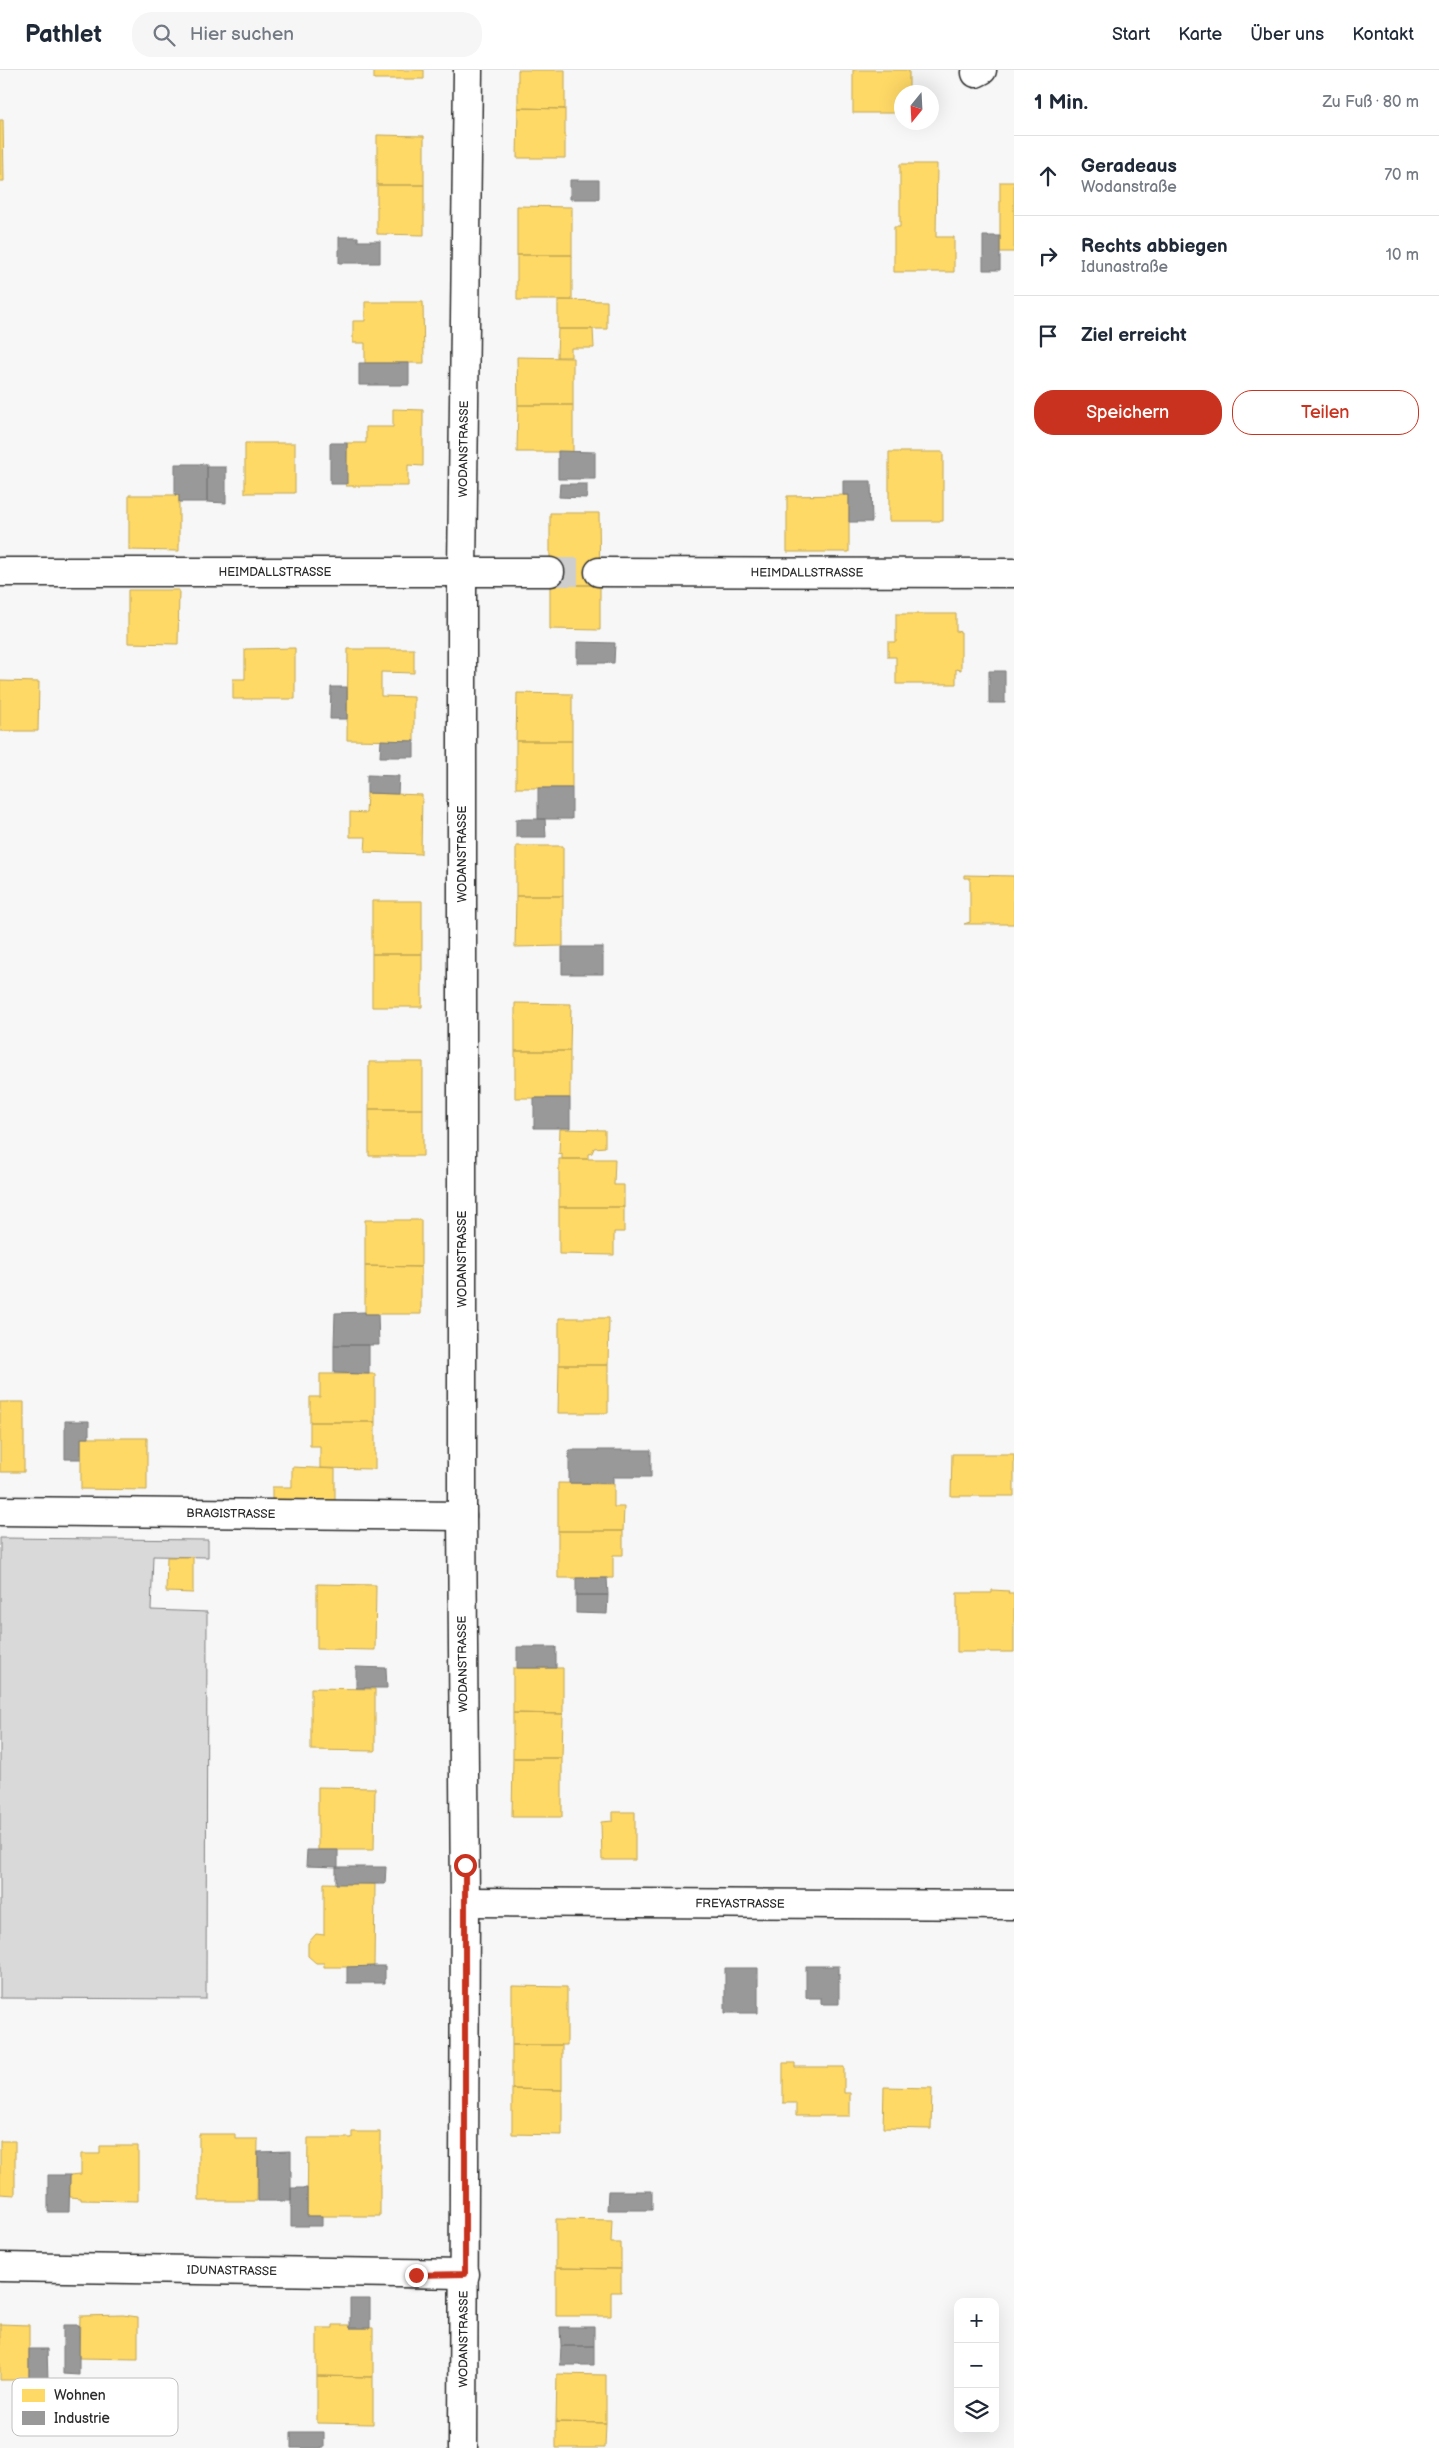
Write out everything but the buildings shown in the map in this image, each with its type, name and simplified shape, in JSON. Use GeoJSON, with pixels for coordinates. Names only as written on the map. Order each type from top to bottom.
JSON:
{"type":"FeatureCollection","features":[{"type":"Feature","properties":{"kind":"street","name":"WODANSTRASSE"},"geometry":{"type":"LineString","coordinates":[[463,2448],[465,1902],[462,1516],[462,572],[468,70]]}},
{"type":"Feature","properties":{"kind":"street","name":"HEIMDALLSTRASSE"},"geometry":{"type":"LineString","coordinates":[[0,572],[550,572]]}},
{"type":"Feature","properties":{"kind":"street","name":"HEIMDALLSTRASSE"},"geometry":{"type":"LineString","coordinates":[[600,572],[1014,573]]}},
{"type":"Feature","properties":{"kind":"street","name":"BRAGISTRASSE"},"geometry":{"type":"LineString","coordinates":[[0,1511],[462,1516]]}},
{"type":"Feature","properties":{"kind":"street","name":"FREYASTRASSE"},"geometry":{"type":"LineString","coordinates":[[465,1902],[1014,1904]]}},
{"type":"Feature","properties":{"kind":"street","name":"IDUNASTRASSE"},"geometry":{"type":"LineString","coordinates":[[0,2267],[465,2274]]}},
{"type":"Feature","properties":{"kind":"shaded area"},"geometry":{"type":"Polygon","coordinates":[[[0,1538],[208,1540],[208,1557],[153,1556],[151,1610],[207,1612],[206,1999],[0,1998],[0,1538]]]}},
{"type":"Feature","properties":{"kind":"tunnel"},"geometry":{"type":"LineString","coordinates":[[550,572],[599,572]]}},
{"type":"Feature","properties":{"kind":"route"},"geometry":{"type":"LineString","coordinates":[[416,2275],[465,2274],[465,1865]]}}]}
